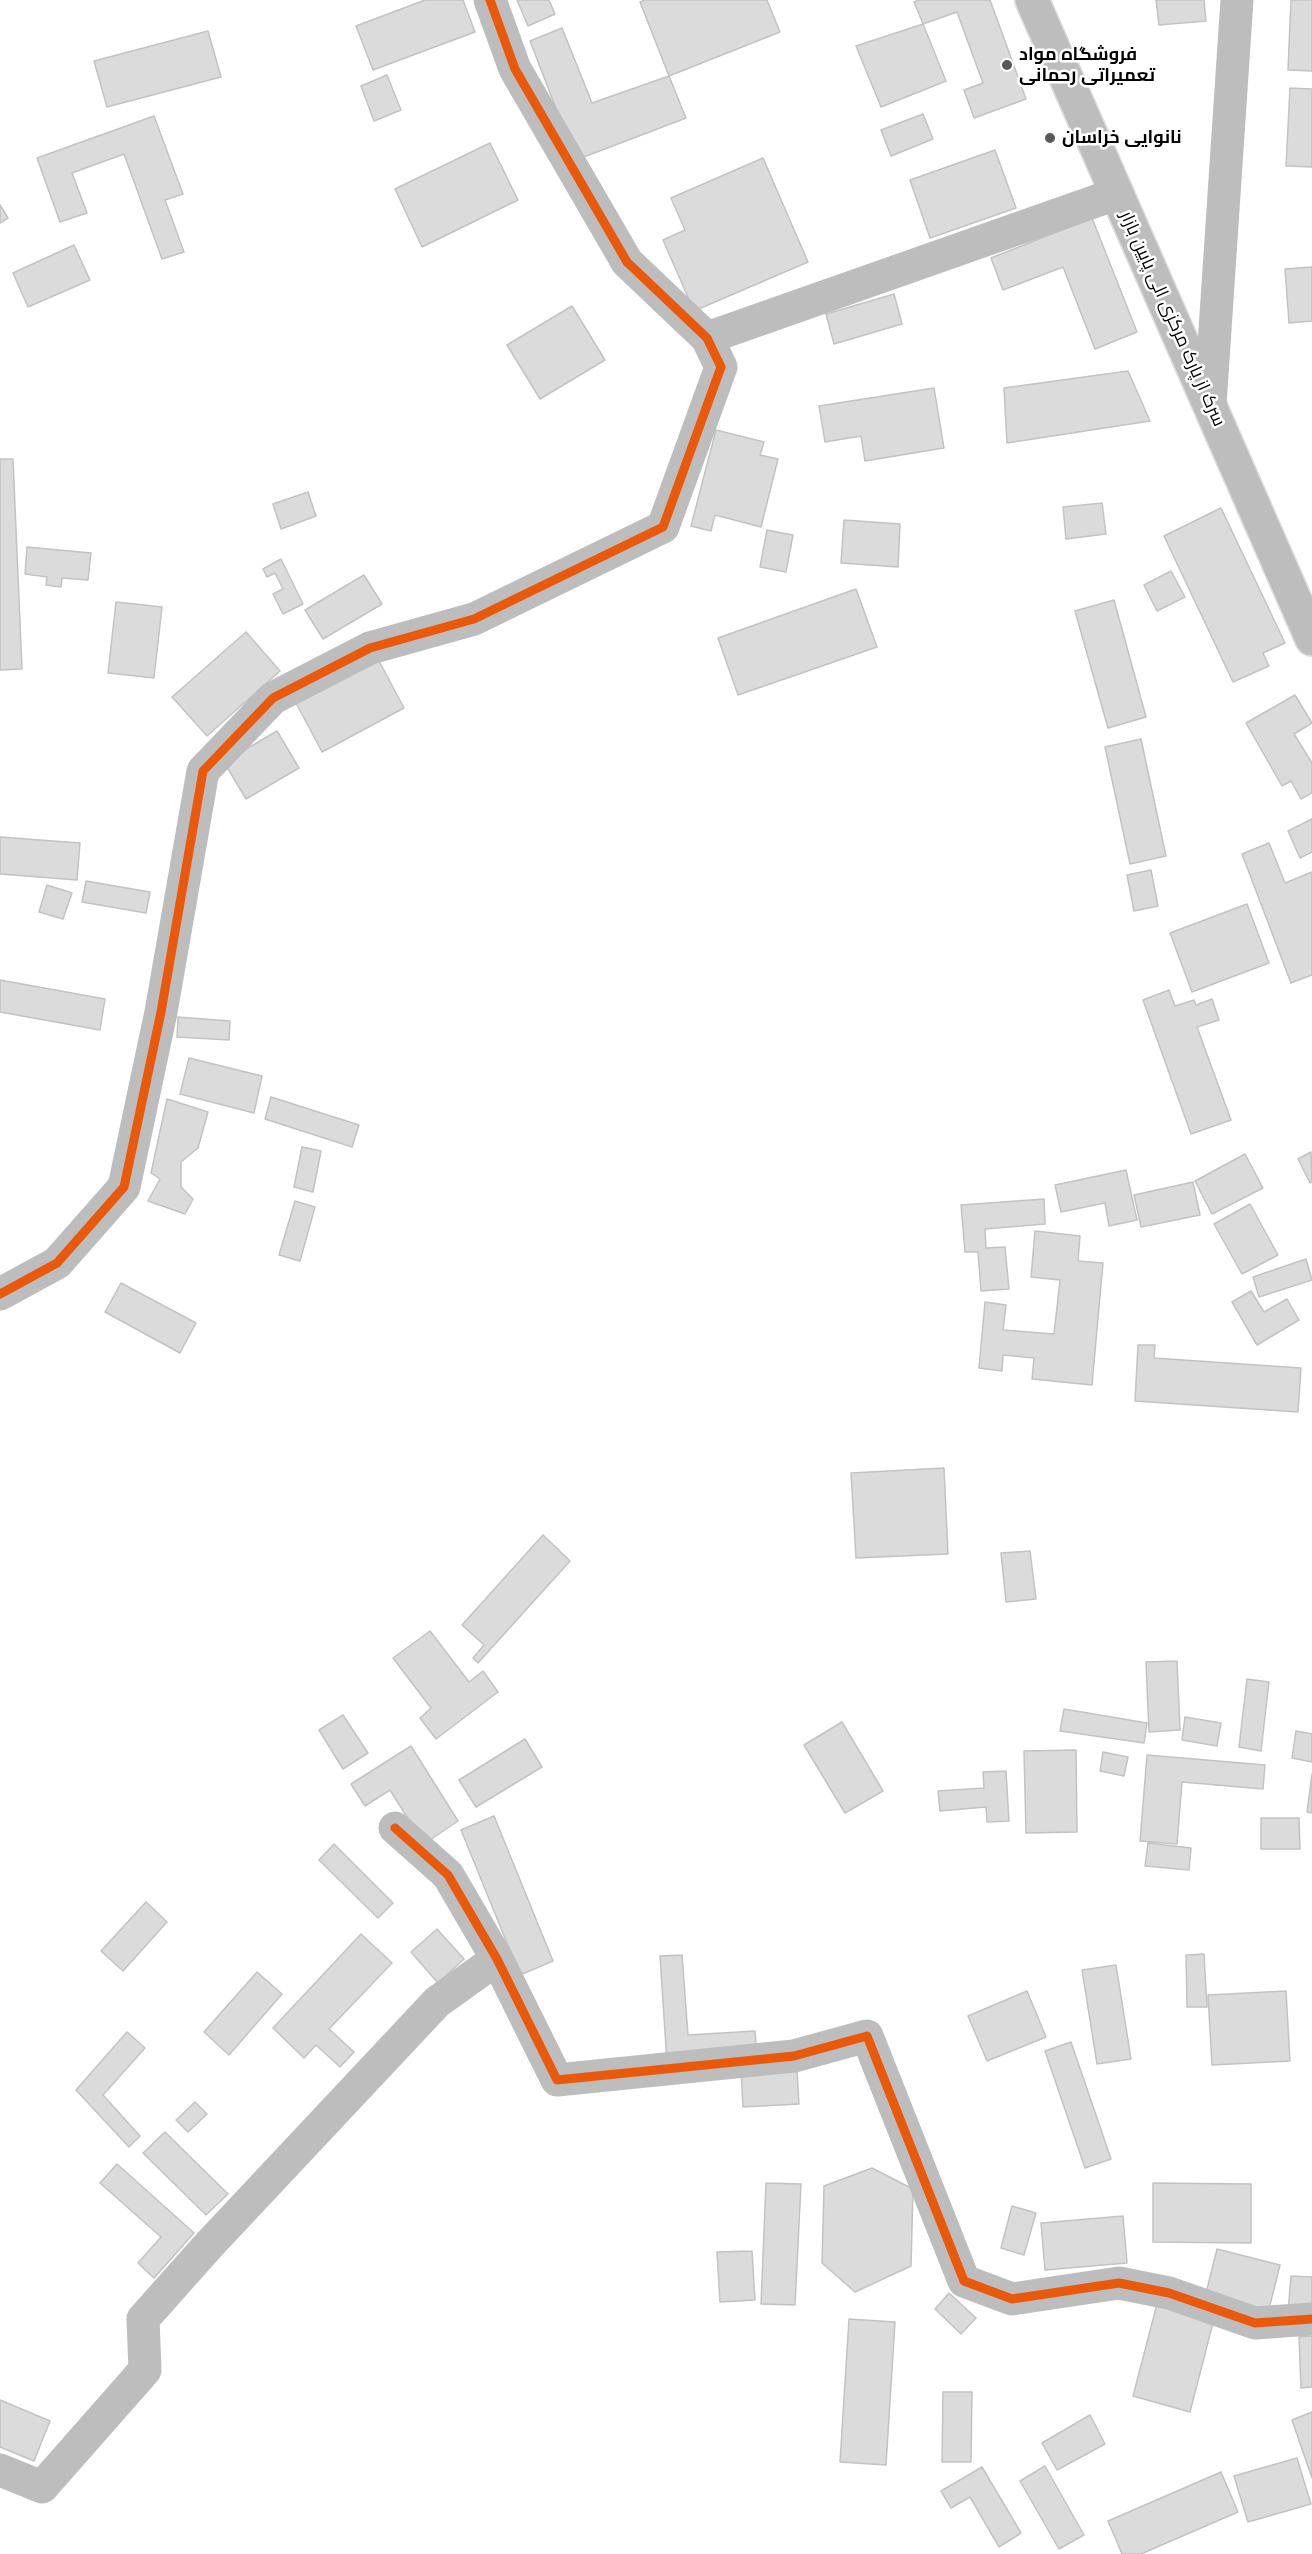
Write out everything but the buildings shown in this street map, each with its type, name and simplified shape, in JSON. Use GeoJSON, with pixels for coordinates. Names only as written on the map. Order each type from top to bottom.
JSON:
{"type":"FeatureCollection","features":[{"type":"Feature","properties":{"kind":"street"},"geometry":{"type":"LineString","coordinates":[[0,1294],[57,1263],[124,1187],[161,1012],[203,771],[273,698],[370,648],[474,619],[663,527],[721,367],[707,338],[627,262],[515,69],[490,0]]}},
{"type":"Feature","properties":{"kind":"street","name":"سرک از پارک مرکزی الی پایین بازار"},"geometry":{"type":"LineString","coordinates":[[1032,0],[1312,639]]}},
{"type":"Feature","properties":{"kind":"street"},"geometry":{"type":"LineString","coordinates":[[1210,405],[1237,0]]}},
{"type":"Feature","properties":{"kind":"street"},"geometry":{"type":"LineString","coordinates":[[707,338],[1116,194]]}},
{"type":"Feature","properties":{"kind":"street"},"geometry":{"type":"LineString","coordinates":[[396,1828],[448,1875],[497,1959],[557,2080],[794,2056],[867,2036],[964,2281],[1012,2299],[1119,2283],[1169,2294],[1255,2323],[1312,2319]]}},
{"type":"Feature","properties":{"kind":"street"},"geometry":{"type":"LineString","coordinates":[[0,2470],[42,2487],[145,2370],[143,2319],[208,2246],[437,2002],[497,1959]]}},
{"type":"Feature","properties":{"kind":"cycle path"},"geometry":{"type":"LineString","coordinates":[[0,1294],[57,1263],[124,1187],[161,1012],[203,771],[273,698],[370,648],[474,619],[663,527],[721,367],[707,338],[627,262],[515,69],[490,0]]}},
{"type":"Feature","properties":{"kind":"cycle path"},"geometry":{"type":"LineString","coordinates":[[395,1828],[448,1875],[497,1959],[557,2080],[794,2056],[867,2036],[964,2281],[1012,2299],[1119,2283],[1169,2293],[1255,2323],[1312,2319]]}},
{"type":"Feature","properties":{"kind":"place","name":"فروشگاه مواد تعمیراتی رحمانی"},"geometry":{"type":"Point","coordinates":[1007,65]}},
{"type":"Feature","properties":{"kind":"place","name":"نانوایی خراسان"},"geometry":{"type":"Point","coordinates":[1050,138]}}]}
